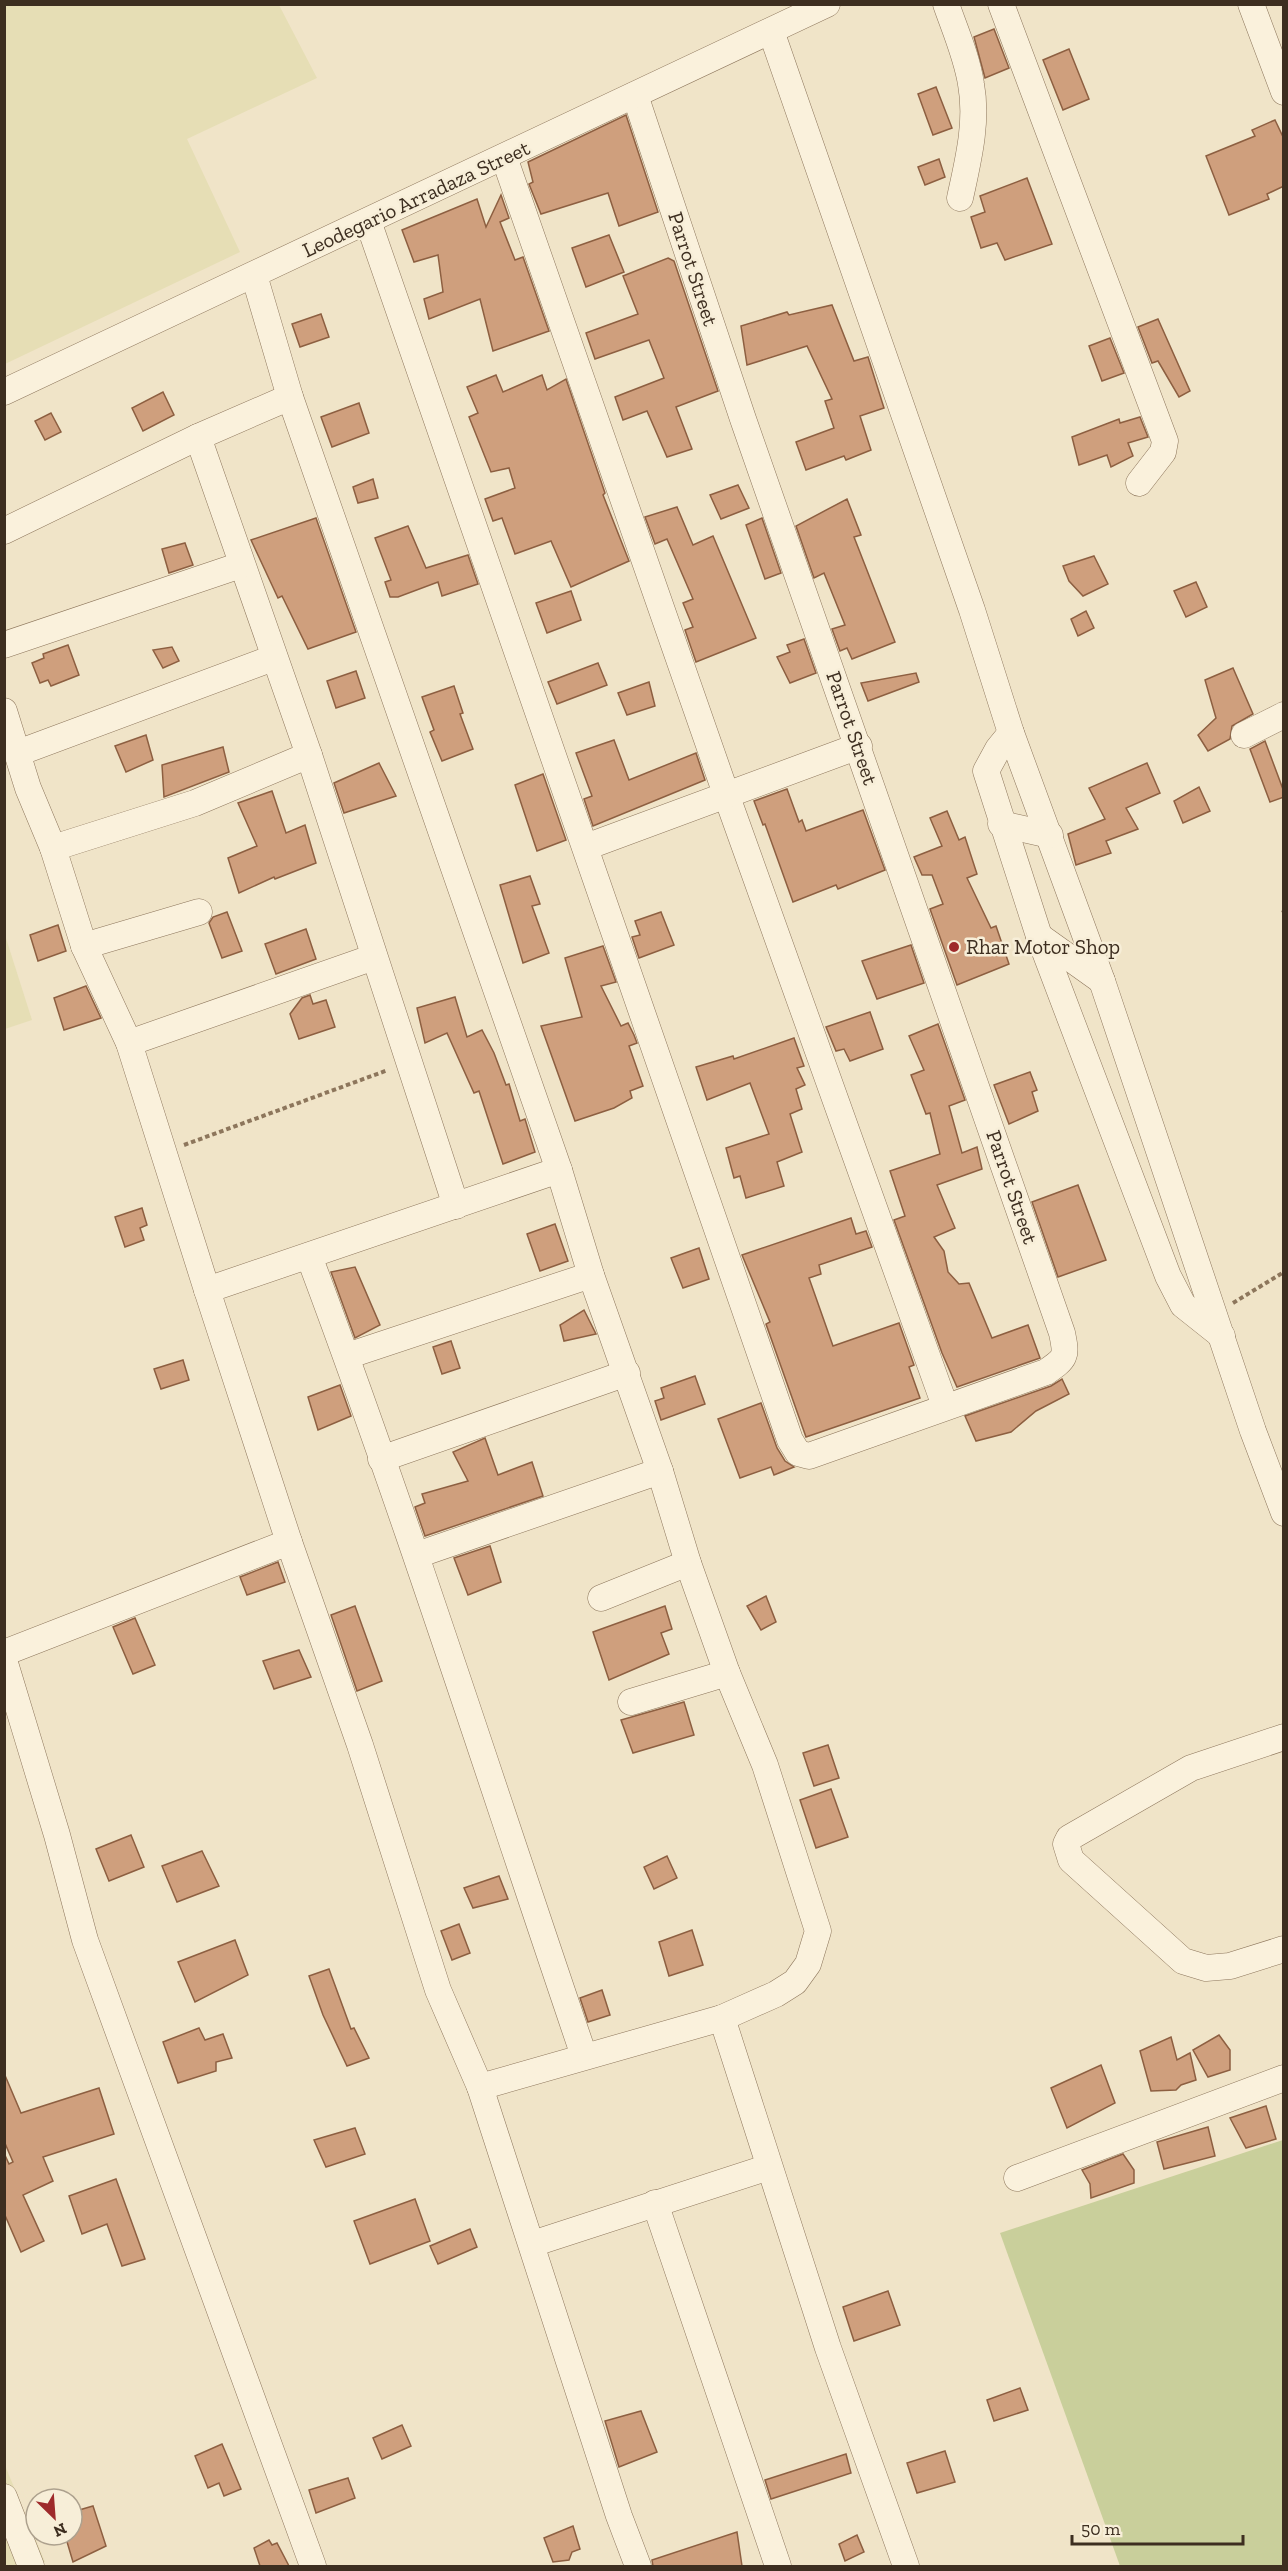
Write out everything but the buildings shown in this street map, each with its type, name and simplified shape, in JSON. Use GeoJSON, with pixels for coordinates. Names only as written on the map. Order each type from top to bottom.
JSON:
{"type":"FeatureCollection","features":[{"type":"Feature","properties":{"kind":"street","name":"Leodegario Arradaza Street"},"geometry":{"type":"LineString","coordinates":[[4,392],[827,4]]}},
{"type":"Feature","properties":{"kind":"street"},"geometry":{"type":"LineString","coordinates":[[946,4],[971,82],[974,108],[971,144],[960,198]]}},
{"type":"Feature","properties":{"kind":"street"},"geometry":{"type":"LineString","coordinates":[[1001,4],[1165,441],[1163,452],[1139,483]]}},
{"type":"Feature","properties":{"kind":"street"},"geometry":{"type":"LineString","coordinates":[[1251,4],[1284,92]]}},
{"type":"Feature","properties":{"kind":"street"},"geometry":{"type":"LineString","coordinates":[[771,31],[972,610],[1011,733],[1102,981],[1203,1281],[1202,1310]]}},
{"type":"Feature","properties":{"kind":"street","name":"Parrot Street"},"geometry":{"type":"LineString","coordinates":[[636,95],[743,419],[860,746],[1062,1333],[1066,1353],[1063,1361],[1046,1372],[945,1406]]}},
{"type":"Feature","properties":{"kind":"street"},"geometry":{"type":"LineString","coordinates":[[368,221],[794,1447],[798,1453],[809,1456],[945,1406],[726,794],[504,157]]}},
{"type":"Feature","properties":{"kind":"street"},"geometry":{"type":"LineString","coordinates":[[254,275],[290,397],[559,1170],[591,1275],[660,1470],[688,1563],[727,1673],[765,1765],[818,1931],[808,1964],[795,1982],[722,2018],[480,2087]]}},
{"type":"Feature","properties":{"kind":"street"},"geometry":{"type":"LineString","coordinates":[[4,531],[198,436],[290,397]]}},
{"type":"Feature","properties":{"kind":"street"},"geometry":{"type":"LineString","coordinates":[[198,436],[273,658],[309,756],[456,1206]]}},
{"type":"Feature","properties":{"kind":"street"},"geometry":{"type":"LineString","coordinates":[[4,645],[241,565]]}},
{"type":"Feature","properties":{"kind":"street"},"geometry":{"type":"LineString","coordinates":[[18,753],[273,658]]}},
{"type":"Feature","properties":{"kind":"street"},"geometry":{"type":"LineString","coordinates":[[4,711],[28,789],[53,848],[84,946],[129,1043],[207,1290],[363,1756],[438,1990],[480,2087],[619,2516],[638,2566]]}},
{"type":"Feature","properties":{"kind":"street"},"geometry":{"type":"LineString","coordinates":[[1244,735],[1284,715]]}},
{"type":"Feature","properties":{"kind":"street"},"geometry":{"type":"LineString","coordinates":[[1011,733],[998,749],[986,771],[1001,824],[1039,936],[1168,1276],[1178,1297],[1202,1310],[1222,1336],[1252,1431],[1284,1513]]}},
{"type":"Feature","properties":{"kind":"street"},"geometry":{"type":"LineString","coordinates":[[586,848],[860,746]]}},
{"type":"Feature","properties":{"kind":"street"},"geometry":{"type":"LineString","coordinates":[[53,848],[195,803],[309,756]]}},
{"type":"Feature","properties":{"kind":"street"},"geometry":{"type":"LineString","coordinates":[[1001,824],[1050,835]]}},
{"type":"Feature","properties":{"kind":"street"},"geometry":{"type":"LineString","coordinates":[[84,946],[199,912]]}},
{"type":"Feature","properties":{"kind":"street"},"geometry":{"type":"LineString","coordinates":[[1039,936],[1102,981]]}},
{"type":"Feature","properties":{"kind":"street"},"geometry":{"type":"LineString","coordinates":[[129,1043],[374,957]]}},
{"type":"Feature","properties":{"kind":"street"},"geometry":{"type":"LineString","coordinates":[[207,1290],[559,1170]]}},
{"type":"Feature","properties":{"kind":"street"},"geometry":{"type":"LineString","coordinates":[[309,1256],[417,1555],[483,1761],[584,2056]]}},
{"type":"Feature","properties":{"kind":"street"},"geometry":{"type":"LineString","coordinates":[[346,1356],[591,1275]]}},
{"type":"Feature","properties":{"kind":"street"},"geometry":{"type":"LineString","coordinates":[[381,1459],[627,1373]]}},
{"type":"Feature","properties":{"kind":"street"},"geometry":{"type":"LineString","coordinates":[[417,1555],[660,1470]]}},
{"type":"Feature","properties":{"kind":"street"},"geometry":{"type":"LineString","coordinates":[[4,1653],[290,1542]]}},
{"type":"Feature","properties":{"kind":"street"},"geometry":{"type":"LineString","coordinates":[[601,1598],[688,1563]]}},
{"type":"Feature","properties":{"kind":"street"},"geometry":{"type":"LineString","coordinates":[[4,1660],[57,1835],[85,1940],[313,2566]]}},
{"type":"Feature","properties":{"kind":"street"},"geometry":{"type":"LineString","coordinates":[[631,1702],[727,1673]]}},
{"type":"Feature","properties":{"kind":"street"},"geometry":{"type":"LineString","coordinates":[[1284,1737],[1191,1768],[1069,1838],[1065,1844],[1071,1860],[1183,1961],[1206,1968],[1230,1966],[1284,1949]]}},
{"type":"Feature","properties":{"kind":"street"},"geometry":{"type":"LineString","coordinates":[[722,2018],[828,2348],[906,2566]]}},
{"type":"Feature","properties":{"kind":"street"},"geometry":{"type":"LineString","coordinates":[[1017,2178],[1284,2078]]}},
{"type":"Feature","properties":{"kind":"street"},"geometry":{"type":"LineString","coordinates":[[532,2244],[769,2167]]}},
{"type":"Feature","properties":{"kind":"street"},"geometry":{"type":"LineString","coordinates":[[655,2204],[777,2566]]}},
{"type":"Feature","properties":{"kind":"street"},"geometry":{"type":"LineString","coordinates":[[4,2497],[30,2566]]}},
{"type":"Feature","properties":{"kind":"path"},"geometry":{"type":"LineString","coordinates":[[163,1152],[409,1062]]}},
{"type":"Feature","properties":{"kind":"path"},"geometry":{"type":"LineString","coordinates":[[1202,1310],[1231,1304],[1284,1272]]}},
{"type":"Feature","properties":{"kind":"shaded area"},"geometry":{"type":"Polygon","coordinates":[[[5,4],[279,5],[317,78],[187,139],[240,252],[5,364],[5,4]]]}},
{"type":"Feature","properties":{"kind":"shaded area"},"geometry":{"type":"Polygon","coordinates":[[[5,935],[32,1020],[4,1029],[5,935]]]}},
{"type":"Feature","properties":{"kind":"shaded area"},"geometry":{"type":"Polygon","coordinates":[[[4,2463],[24,2511],[24,2547],[39,2547],[45,2562],[35,2566],[5,2566],[4,2463]]]}},
{"type":"Feature","properties":{"kind":"green space"},"geometry":{"type":"Polygon","coordinates":[[[1283,2140],[1283,2566],[1120,2566],[1000,2233],[1283,2140]]]}},
{"type":"Feature","properties":{"kind":"place","name":"Rhar Motor Shop"},"geometry":{"type":"Point","coordinates":[954,947]}}]}
